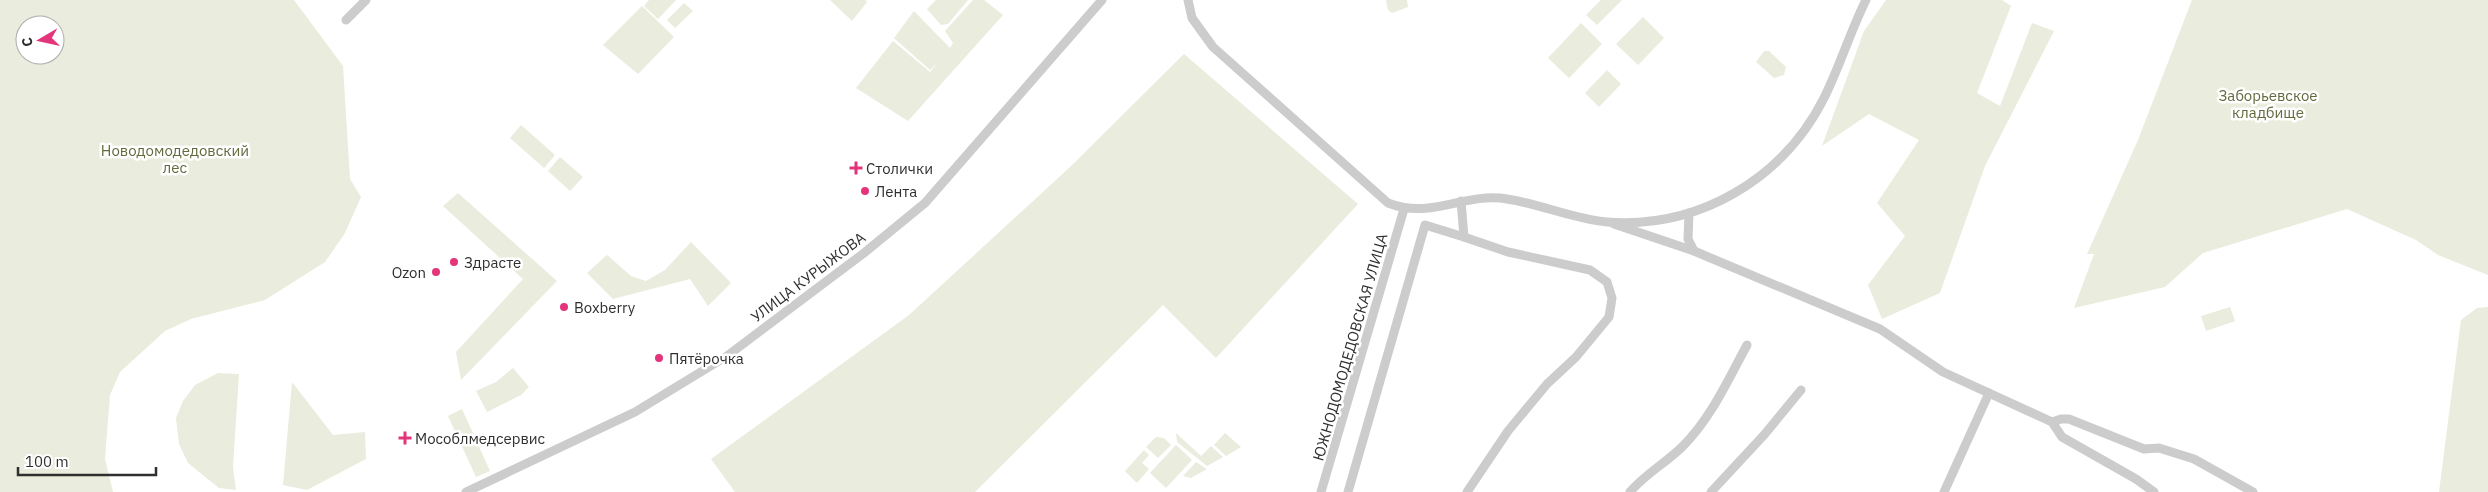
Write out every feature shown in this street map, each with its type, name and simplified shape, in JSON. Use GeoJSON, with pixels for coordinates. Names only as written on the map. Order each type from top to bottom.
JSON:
{"type":"FeatureCollection","features":[{"type":"Feature","properties":{"kind":"street"},"geometry":{"type":"LineString","coordinates":[[346,20],[366,0]]}},
{"type":"Feature","properties":{"kind":"street","name":"УЛИЦА КУРЫЖОВА"},"geometry":{"type":"LineString","coordinates":[[466,492],[635,412],[727,356],[864,253],[925,203],[1102,0]]}},
{"type":"Feature","properties":{"kind":"street"},"geometry":{"type":"LineString","coordinates":[[1188,0],[1192,18],[1213,47],[1388,203],[1404,209],[1418,210],[1461,201],[1488,198],[1508,199],[1574,216],[1607,222],[1694,251],[1880,330],[1943,372],[2052,422],[2062,437],[2154,492]]}},
{"type":"Feature","properties":{"kind":"street"},"geometry":{"type":"LineString","coordinates":[[1607,222],[1659,219],[1689,212],[1724,200],[1749,186],[1770,169],[1805,132],[1825,97],[1866,0]]}},
{"type":"Feature","properties":{"kind":"street"},"geometry":{"type":"LineString","coordinates":[[1461,201],[1464,238]]}},
{"type":"Feature","properties":{"kind":"street","name":"ЮЖНОДОМОДЕДОВСКАЯ УЛИЦА"},"geometry":{"type":"LineString","coordinates":[[1321,492],[1404,209]]}},
{"type":"Feature","properties":{"kind":"street"},"geometry":{"type":"LineString","coordinates":[[1689,212],[1688,239],[1694,251]]}},
{"type":"Feature","properties":{"kind":"street"},"geometry":{"type":"LineString","coordinates":[[1348,492],[1425,225],[1508,252],[1590,270],[1607,282],[1612,298],[1609,317],[1576,357],[1547,384],[1508,431],[1467,492]]}},
{"type":"Feature","properties":{"kind":"street"},"geometry":{"type":"LineString","coordinates":[[1630,492],[1639,482],[1682,447],[1697,429],[1718,399],[1747,345]]}},
{"type":"Feature","properties":{"kind":"street"},"geometry":{"type":"LineString","coordinates":[[1711,492],[1764,435],[1801,390]]}},
{"type":"Feature","properties":{"kind":"street"},"geometry":{"type":"LineString","coordinates":[[1944,492],[1989,393]]}},
{"type":"Feature","properties":{"kind":"street"},"geometry":{"type":"LineString","coordinates":[[2052,422],[2069,419],[2144,449],[2159,448],[2194,459],[2254,492]]}},
{"type":"Feature","properties":{"kind":"green space","name":"Новодомодедовский лес"},"geometry":{"type":"Polygon","coordinates":[[[0,0],[294,0],[343,66],[350,179],[361,197],[345,233],[325,262],[265,300],[191,319],[165,331],[120,372],[110,395],[105,459],[113,492],[0,492],[0,0]]]}},
{"type":"Feature","properties":{"kind":"green space"},"geometry":{"type":"Polygon","coordinates":[[[649,0],[676,0],[658,19],[644,6],[649,0]]]}},
{"type":"Feature","properties":{"kind":"green space"},"geometry":{"type":"Polygon","coordinates":[[[830,0],[865,0],[867,2],[852,21],[830,0]]]}},
{"type":"Feature","properties":{"kind":"green space"},"geometry":{"type":"Polygon","coordinates":[[[936,0],[968,0],[948,24],[941,25],[927,9],[936,0]]]}},
{"type":"Feature","properties":{"kind":"green space"},"geometry":{"type":"Polygon","coordinates":[[[973,0],[984,0],[1003,15],[908,121],[856,88],[893,41],[930,72],[937,63],[930,70],[894,38],[914,11],[950,48],[953,43],[945,31],[973,0]]]}},
{"type":"Feature","properties":{"kind":"green space"},"geometry":{"type":"Polygon","coordinates":[[[1386,0],[1407,0],[1408,7],[1392,13],[1388,10],[1386,0]]]}},
{"type":"Feature","properties":{"kind":"green space"},"geometry":{"type":"Polygon","coordinates":[[[1601,0],[1622,0],[1597,25],[1586,15],[1601,0]]]}},
{"type":"Feature","properties":{"kind":"green space"},"geometry":{"type":"Polygon","coordinates":[[[1886,0],[2002,0],[2011,6],[1977,93],[2000,106],[2032,23],[2054,31],[1985,166],[1940,293],[1882,319],[1868,285],[1905,236],[1877,203],[1919,140],[1869,114],[1822,146],[1864,31],[1886,0]]]}},
{"type":"Feature","properties":{"kind":"green space","name":"Заборьевское кладбище"},"geometry":{"type":"Polygon","coordinates":[[[2192,0],[2488,0],[2488,275],[2438,255],[2416,240],[2347,209],[2203,253],[2165,287],[2074,308],[2094,254],[2087,254],[2138,140],[2192,0]]]}},
{"type":"Feature","properties":{"kind":"green space"},"geometry":{"type":"Polygon","coordinates":[[[684,3],[693,11],[675,28],[667,20],[684,3]]]}},
{"type":"Feature","properties":{"kind":"green space"},"geometry":{"type":"Polygon","coordinates":[[[642,6],[674,37],[638,74],[603,45],[642,6]]]}},
{"type":"Feature","properties":{"kind":"green space"},"geometry":{"type":"Polygon","coordinates":[[[1643,17],[1664,38],[1638,65],[1616,44],[1643,17]]]}},
{"type":"Feature","properties":{"kind":"green space"},"geometry":{"type":"Polygon","coordinates":[[[1581,23],[1602,44],[1569,78],[1548,58],[1581,23]]]}},
{"type":"Feature","properties":{"kind":"green space"},"geometry":{"type":"Polygon","coordinates":[[[1764,51],[1769,51],[1786,67],[1784,75],[1774,78],[1756,62],[1764,51]]]}},
{"type":"Feature","properties":{"kind":"green space"},"geometry":{"type":"Polygon","coordinates":[[[1184,54],[1358,204],[1216,358],[1163,305],[975,492],[735,492],[711,459],[909,315],[1070,167],[1184,54]]]}},
{"type":"Feature","properties":{"kind":"green space"},"geometry":{"type":"Polygon","coordinates":[[[1607,70],[1621,84],[1599,107],[1585,93],[1607,70]]]}},
{"type":"Feature","properties":{"kind":"green space"},"geometry":{"type":"Polygon","coordinates":[[[521,125],[555,155],[544,168],[510,138],[521,125]]]}},
{"type":"Feature","properties":{"kind":"green space"},"geometry":{"type":"Polygon","coordinates":[[[560,157],[583,177],[570,191],[548,171],[560,157]]]}},
{"type":"Feature","properties":{"kind":"green space"},"geometry":{"type":"Polygon","coordinates":[[[458,193],[557,281],[461,380],[456,352],[523,279],[443,206],[458,193]]]}},
{"type":"Feature","properties":{"kind":"green space"},"geometry":{"type":"Polygon","coordinates":[[[691,242],[731,283],[708,306],[690,279],[613,299],[587,273],[607,255],[631,276],[646,281],[665,270],[691,242]]]}},
{"type":"Feature","properties":{"kind":"green space"},"geometry":{"type":"Polygon","coordinates":[[[2230,307],[2235,321],[2206,331],[2201,316],[2230,307]]]}},
{"type":"Feature","properties":{"kind":"green space"},"geometry":{"type":"Polygon","coordinates":[[[2488,307],[2488,492],[2439,492],[2461,320],[2477,308],[2488,307]]]}},
{"type":"Feature","properties":{"kind":"green space"},"geometry":{"type":"Polygon","coordinates":[[[513,368],[529,387],[521,395],[487,412],[476,391],[496,382],[513,368]]]}},
{"type":"Feature","properties":{"kind":"green space"},"geometry":{"type":"Polygon","coordinates":[[[218,373],[239,374],[233,467],[236,490],[219,488],[188,463],[179,444],[176,418],[183,401],[195,385],[218,373]]]}},
{"type":"Feature","properties":{"kind":"green space"},"geometry":{"type":"Polygon","coordinates":[[[292,382],[333,435],[365,432],[366,459],[307,490],[283,485],[292,382]]]}},
{"type":"Feature","properties":{"kind":"green space"},"geometry":{"type":"Polygon","coordinates":[[[462,409],[490,471],[476,477],[448,416],[462,409]]]}},
{"type":"Feature","properties":{"kind":"green space"},"geometry":{"type":"Polygon","coordinates":[[[1176,433],[1201,456],[1211,446],[1223,457],[1207,466],[1177,442],[1176,433]]]}},
{"type":"Feature","properties":{"kind":"green space"},"geometry":{"type":"Polygon","coordinates":[[[1225,433],[1241,447],[1226,456],[1214,445],[1225,433]]]}},
{"type":"Feature","properties":{"kind":"green space"},"geometry":{"type":"Polygon","coordinates":[[[1156,437],[1164,438],[1171,445],[1158,458],[1146,447],[1156,437]]]}},
{"type":"Feature","properties":{"kind":"green space"},"geometry":{"type":"Polygon","coordinates":[[[1176,445],[1192,460],[1166,488],[1150,473],[1176,445]]]}},
{"type":"Feature","properties":{"kind":"green space"},"geometry":{"type":"Polygon","coordinates":[[[1144,450],[1149,455],[1142,463],[1149,469],[1137,483],[1125,471],[1144,450]]]}},
{"type":"Feature","properties":{"kind":"green space"},"geometry":{"type":"Polygon","coordinates":[[[1196,462],[1207,469],[1191,478],[1183,476],[1196,462]]]}},
{"type":"Feature","properties":{"kind":"place","name":"Столички"},"geometry":{"type":"Point","coordinates":[856,168]}},
{"type":"Feature","properties":{"kind":"place","name":"Лента"},"geometry":{"type":"Point","coordinates":[865,191]}},
{"type":"Feature","properties":{"kind":"place","name":"Здрасте"},"geometry":{"type":"Point","coordinates":[454,262]}},
{"type":"Feature","properties":{"kind":"place","name":"Ozon"},"geometry":{"type":"Point","coordinates":[436,272]}},
{"type":"Feature","properties":{"kind":"place","name":"Boxberry"},"geometry":{"type":"Point","coordinates":[564,307]}},
{"type":"Feature","properties":{"kind":"place","name":"Пятёрочка"},"geometry":{"type":"Point","coordinates":[659,358]}},
{"type":"Feature","properties":{"kind":"place","name":"Мособлмедсервис"},"geometry":{"type":"Point","coordinates":[405,438]}}]}
